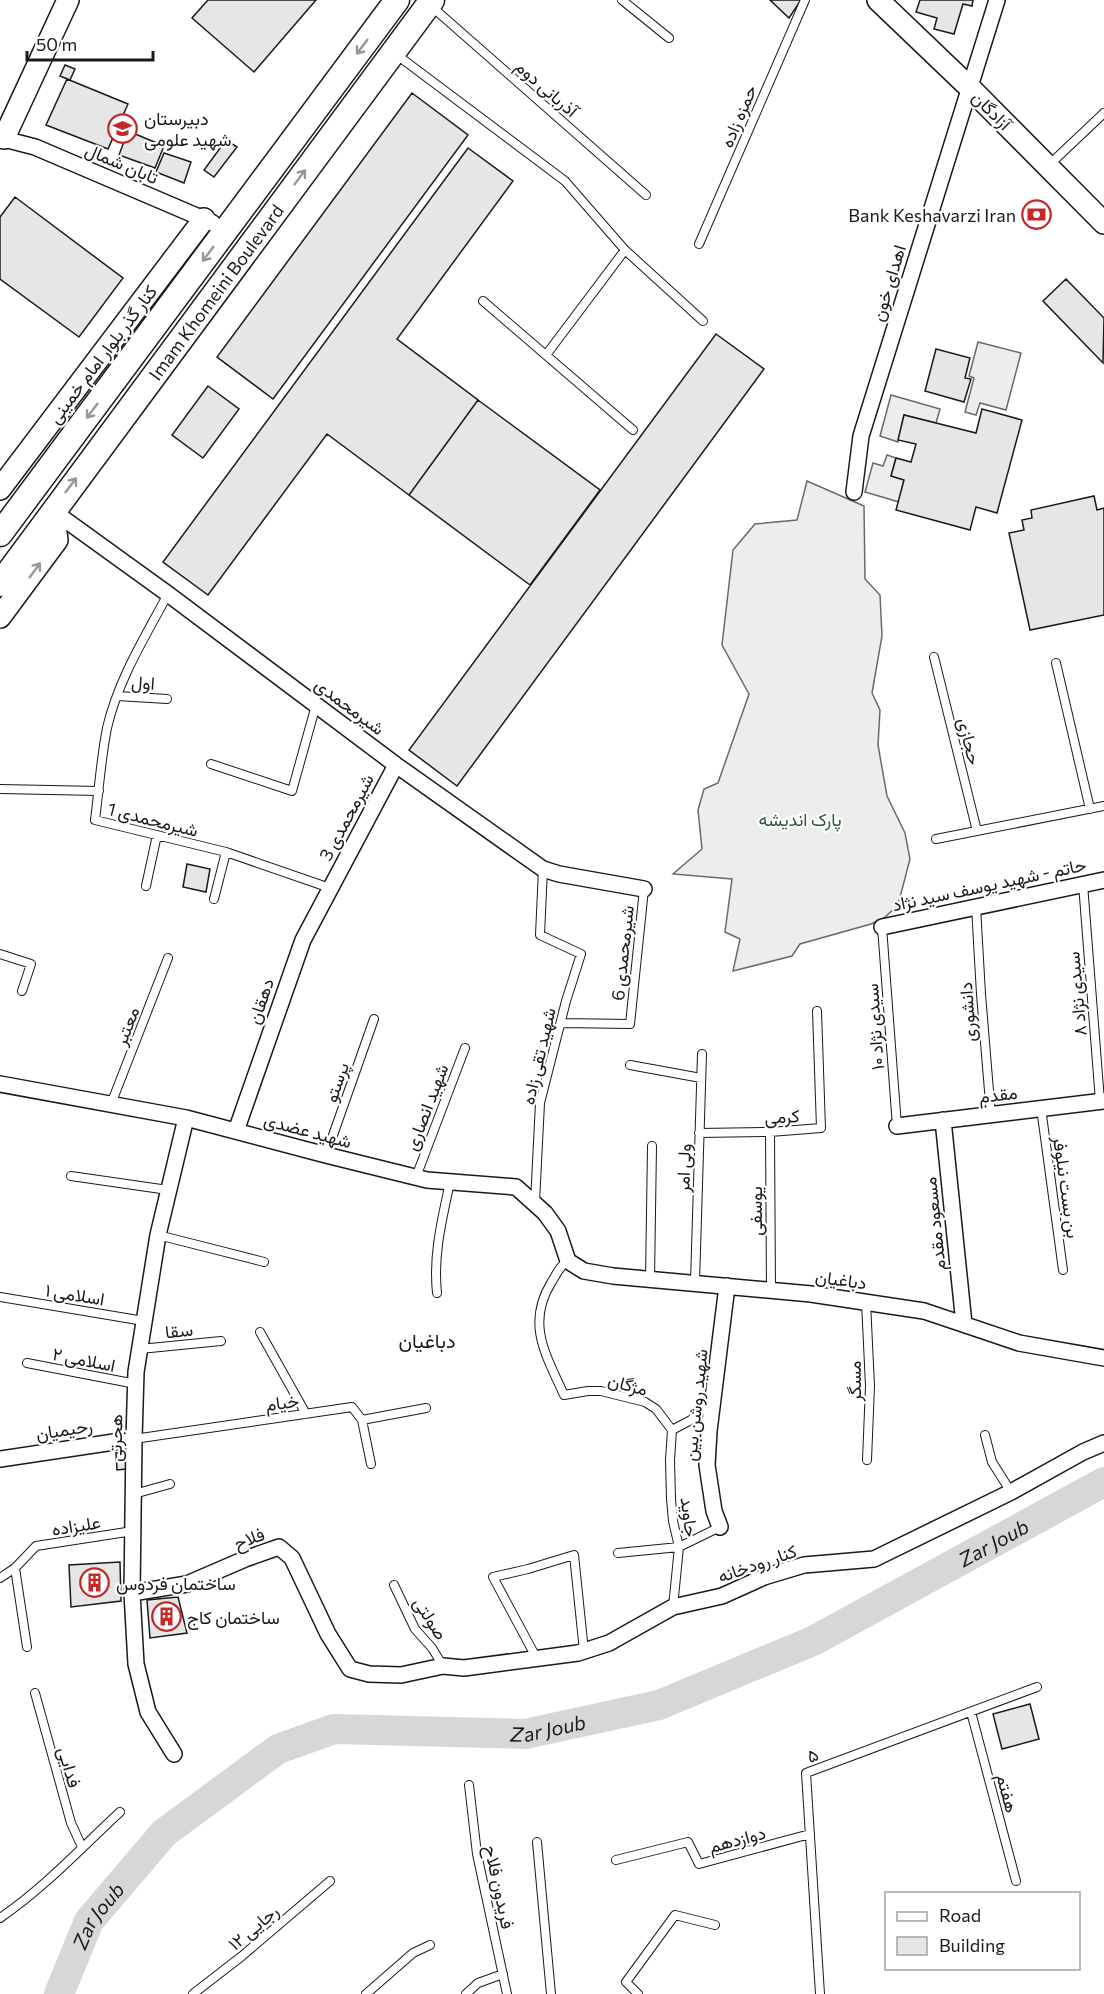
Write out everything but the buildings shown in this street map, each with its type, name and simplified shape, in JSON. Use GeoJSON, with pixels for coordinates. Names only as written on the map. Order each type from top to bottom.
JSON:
{"type":"FeatureCollection","features":[{"type":"Feature","properties":{"kind":"main road","name":"Imam Khomeini Boulevard"},"geometry":{"type":"LineString","coordinates":[[0,534],[397,0]]}},
{"type":"Feature","properties":{"kind":"main road","name":"Imam Khomeini Boulevard"},"geometry":{"type":"LineString","coordinates":[[0,584],[431,2]]}},
{"type":"Feature","properties":{"kind":"street"},"geometry":{"type":"LineString","coordinates":[[2,138],[68,0]]}},
{"type":"Feature","properties":{"kind":"street","name":"آزادگان"},"geometry":{"type":"LineString","coordinates":[[878,0],[970,88],[1104,223]]}},
{"type":"Feature","properties":{"kind":"street","name":"اهدای خون"},"geometry":{"type":"LineString","coordinates":[[854,492],[861,436],[998,0]]}},
{"type":"Feature","properties":{"kind":"street","name":"تابان شمال"},"geometry":{"type":"LineString","coordinates":[[2,138],[35,147],[227,229]]}},
{"type":"Feature","properties":{"kind":"street","name":"کنار گذر بلوار امام خمینی"},"geometry":{"type":"LineString","coordinates":[[0,489],[204,219]]}},
{"type":"Feature","properties":{"kind":"street"},"geometry":{"type":"LineString","coordinates":[[0,617],[57,540],[52,511]]}},
{"type":"Feature","properties":{"kind":"street","name":"شیرمحمدی"},"geometry":{"type":"LineString","coordinates":[[52,511],[168,594],[396,765],[543,869],[644,889]]}},
{"type":"Feature","properties":{"kind":"street","name":"شیرمحمدی 3"},"geometry":{"type":"LineString","coordinates":[[330,888],[396,765]]}},
{"type":"Feature","properties":{"kind":"street","name":"حاتم - شهید یوسف سید نژاد"},"geometry":{"type":"LineString","coordinates":[[882,927],[1104,880]]}},
{"type":"Feature","properties":{"kind":"street","name":"دهقان"},"geometry":{"type":"LineString","coordinates":[[236,1131],[303,940],[330,888]]}},
{"type":"Feature","properties":{"kind":"street","name":"شهید عضدی"},"geometry":{"type":"LineString","coordinates":[[0,1083],[186,1118],[416,1177],[516,1187],[545,1213],[558,1231],[568,1261]]}},
{"type":"Feature","properties":{"kind":"street","name":"مقدم"},"geometry":{"type":"LineString","coordinates":[[897,1126],[1102,1101]]}},
{"type":"Feature","properties":{"kind":"street","name":"هجرتی"},"geometry":{"type":"LineString","coordinates":[[174,1754],[148,1712],[136,1664],[132,1593],[134,1439],[136,1384],[144,1321],[158,1235],[186,1118]]}},
{"type":"Feature","properties":{"kind":"street","name":"مسعود مقدم"},"geometry":{"type":"LineString","coordinates":[[943,1120],[964,1324]]}},
{"type":"Feature","properties":{"kind":"street","name":"دباغیان"},"geometry":{"type":"LineString","coordinates":[[568,1261],[584,1271],[613,1276],[771,1290],[924,1311],[1019,1343],[1104,1358]]}},
{"type":"Feature","properties":{"kind":"street","name":"شهید روشن بین"},"geometry":{"type":"LineString","coordinates":[[720,1527],[714,1511],[707,1465],[727,1286]]}},
{"type":"Feature","properties":{"kind":"street","name":"رحیمیان"},"geometry":{"type":"LineString","coordinates":[[0,1459],[134,1439]]}},
{"type":"Feature","properties":{"kind":"street","name":"کنار رودخانه"},"geometry":{"type":"LineString","coordinates":[[350,1669],[369,1674],[401,1675],[443,1666],[464,1668],[584,1651],[609,1643],[674,1607],[723,1596],[764,1577],[804,1565],[874,1559],[1011,1492],[1083,1452],[1104,1443]]}},
{"type":"Feature","properties":{"kind":"street","name":"فلاح"},"geometry":{"type":"LineString","coordinates":[[132,1593],[187,1584],[244,1559],[279,1547],[292,1558],[328,1634],[350,1669]]}},
{"type":"Feature","properties":{"kind":"lane"},"geometry":{"type":"LineString","coordinates":[[622,0],[669,38]]}},
{"type":"Feature","properties":{"kind":"lane","name":"حمزه زاده"},"geometry":{"type":"LineString","coordinates":[[699,244],[805,0]]}},
{"type":"Feature","properties":{"kind":"lane","name":"آذربانی دوم"},"geometry":{"type":"LineString","coordinates":[[431,2],[646,195]]}},
{"type":"Feature","properties":{"kind":"lane"},"geometry":{"type":"LineString","coordinates":[[393,52],[565,181],[625,250],[703,321]]}},
{"type":"Feature","properties":{"kind":"lane"},"geometry":{"type":"LineString","coordinates":[[1047,166],[1104,113]]}},
{"type":"Feature","properties":{"kind":"lane"},"geometry":{"type":"LineString","coordinates":[[546,356],[625,250]]}},
{"type":"Feature","properties":{"kind":"lane"},"geometry":{"type":"LineString","coordinates":[[483,301],[633,430]]}},
{"type":"Feature","properties":{"kind":"lane","name":"شیرمحمدی 1"},"geometry":{"type":"LineString","coordinates":[[168,594],[127,669],[117,696],[107,728],[95,820],[226,852],[330,888]]}},
{"type":"Feature","properties":{"kind":"lane","name":"حجازی"},"geometry":{"type":"LineString","coordinates":[[934,657],[977,831]]}},
{"type":"Feature","properties":{"kind":"lane"},"geometry":{"type":"LineString","coordinates":[[1056,663],[1090,808]]}},
{"type":"Feature","properties":{"kind":"lane","name":"اول"},"geometry":{"type":"LineString","coordinates":[[117,696],[167,699]]}},
{"type":"Feature","properties":{"kind":"lane"},"geometry":{"type":"LineString","coordinates":[[211,764],[291,791],[316,705]]}},
{"type":"Feature","properties":{"kind":"lane"},"geometry":{"type":"LineString","coordinates":[[0,789],[99,791]]}},
{"type":"Feature","properties":{"kind":"lane"},"geometry":{"type":"LineString","coordinates":[[936,839],[1104,806]]}},
{"type":"Feature","properties":{"kind":"lane"},"geometry":{"type":"LineString","coordinates":[[146,886],[158,835]]}},
{"type":"Feature","properties":{"kind":"lane"},"geometry":{"type":"LineString","coordinates":[[214,899],[226,852]]}},
{"type":"Feature","properties":{"kind":"lane","name":"شهید تقی زاده"},"geometry":{"type":"LineString","coordinates":[[535,1204],[540,1103],[581,954],[540,935],[543,869]]}},
{"type":"Feature","properties":{"kind":"lane","name":"سیدی نژاد ۸"},"geometry":{"type":"LineString","coordinates":[[1083,884],[1102,1101]]}},
{"type":"Feature","properties":{"kind":"lane","name":"شیرمحمدی 6"},"geometry":{"type":"LineString","coordinates":[[561,1023],[630,1024],[644,889]]}},
{"type":"Feature","properties":{"kind":"lane","name":"دانشوری"},"geometry":{"type":"LineString","coordinates":[[976,907],[991,1115]]}},
{"type":"Feature","properties":{"kind":"lane","name":"سیدی نژاد ۱۰"},"geometry":{"type":"LineString","coordinates":[[882,927],[897,1126]]}},
{"type":"Feature","properties":{"kind":"lane"},"geometry":{"type":"LineString","coordinates":[[0,954],[32,964],[22,991]]}},
{"type":"Feature","properties":{"kind":"lane","name":"معتبر"},"geometry":{"type":"LineString","coordinates":[[111,1104],[168,958]]}},
{"type":"Feature","properties":{"kind":"lane","name":"کرمی"},"geometry":{"type":"LineString","coordinates":[[699,1133],[770,1132],[821,1128],[817,1011]]}},
{"type":"Feature","properties":{"kind":"lane","name":"پرستو"},"geometry":{"type":"LineString","coordinates":[[326,1155],[374,1019]]}},
{"type":"Feature","properties":{"kind":"lane","name":"شهید انصاری"},"geometry":{"type":"LineString","coordinates":[[416,1177],[465,1048]]}},
{"type":"Feature","properties":{"kind":"lane","name":"ولی امر"},"geometry":{"type":"LineString","coordinates":[[695,1282],[702,1054]]}},
{"type":"Feature","properties":{"kind":"lane"},"geometry":{"type":"LineString","coordinates":[[630,1065],[701,1078]]}},
{"type":"Feature","properties":{"kind":"lane","name":"بن بست نیلوفر"},"geometry":{"type":"LineString","coordinates":[[1041,1108],[1063,1270]]}},
{"type":"Feature","properties":{"kind":"lane","name":"یوسفی"},"geometry":{"type":"LineString","coordinates":[[770,1132],[771,1290]]}},
{"type":"Feature","properties":{"kind":"lane"},"geometry":{"type":"LineString","coordinates":[[650,1279],[652,1146]]}},
{"type":"Feature","properties":{"kind":"lane"},"geometry":{"type":"LineString","coordinates":[[71,1176],[168,1190]]}},
{"type":"Feature","properties":{"kind":"lane"},"geometry":{"type":"LineString","coordinates":[[437,1293],[436,1245],[450,1182]]}},
{"type":"Feature","properties":{"kind":"lane"},"geometry":{"type":"LineString","coordinates":[[158,1235],[264,1262]]}},
{"type":"Feature","properties":{"kind":"lane","name":"مژگان"},"geometry":{"type":"LineString","coordinates":[[568,1261],[563,1264],[545,1293],[538,1320],[544,1351],[564,1395],[601,1391],[645,1402],[656,1409],[672,1430]]}},
{"type":"Feature","properties":{"kind":"lane","name":"اسلامی ۱"},"geometry":{"type":"LineString","coordinates":[[0,1297],[144,1321]]}},
{"type":"Feature","properties":{"kind":"lane","name":"مسگر"},"geometry":{"type":"LineString","coordinates":[[866,1302],[870,1386],[867,1460]]}},
{"type":"Feature","properties":{"kind":"lane"},"geometry":{"type":"LineString","coordinates":[[260,1332],[306,1414]]}},
{"type":"Feature","properties":{"kind":"lane","name":"سقا"},"geometry":{"type":"LineString","coordinates":[[140,1349],[221,1341]]}},
{"type":"Feature","properties":{"kind":"lane","name":"اسلامی ۲"},"geometry":{"type":"LineString","coordinates":[[27,1363],[136,1384]]}},
{"type":"Feature","properties":{"kind":"lane"},"geometry":{"type":"LineString","coordinates":[[672,1430],[691,1420],[714,1397]]}},
{"type":"Feature","properties":{"kind":"lane","name":"خیام"},"geometry":{"type":"LineString","coordinates":[[134,1439],[352,1407],[362,1420]]}},
{"type":"Feature","properties":{"kind":"lane"},"geometry":{"type":"LineString","coordinates":[[371,1464],[362,1420],[426,1408]]}},
{"type":"Feature","properties":{"kind":"lane","name":"جاوید"},"geometry":{"type":"LineString","coordinates":[[672,1430],[671,1499],[679,1547],[674,1607]]}},
{"type":"Feature","properties":{"kind":"lane"},"geometry":{"type":"LineString","coordinates":[[985,1435],[992,1462],[1011,1492]]}},
{"type":"Feature","properties":{"kind":"lane"},"geometry":{"type":"LineString","coordinates":[[134,1494],[170,1484]]}},
{"type":"Feature","properties":{"kind":"lane"},"geometry":{"type":"LineString","coordinates":[[618,1554],[679,1547],[720,1527]]}},
{"type":"Feature","properties":{"kind":"lane","name":"علیزاده"},"geometry":{"type":"LineString","coordinates":[[0,1578],[15,1568],[36,1546],[133,1531]]}},
{"type":"Feature","properties":{"kind":"lane"},"geometry":{"type":"LineString","coordinates":[[537,1659],[493,1577],[574,1555],[584,1651]]}},
{"type":"Feature","properties":{"kind":"lane"},"geometry":{"type":"LineString","coordinates":[[15,1568],[27,1647]]}},
{"type":"Feature","properties":{"kind":"lane","name":"صولتی"},"geometry":{"type":"LineString","coordinates":[[394,1585],[415,1629],[432,1648],[443,1666]]}},
{"type":"Feature","properties":{"kind":"lane","name":"۵"},"geometry":{"type":"LineString","coordinates":[[820,1994],[806,1773],[1037,1687]]}},
{"type":"Feature","properties":{"kind":"lane","name":"فدایی"},"geometry":{"type":"LineString","coordinates":[[35,1693],[71,1823],[82,1848]]}},
{"type":"Feature","properties":{"kind":"lane","name":"هفتم"},"geometry":{"type":"LineString","coordinates":[[971,1712],[1016,1881]]}},
{"type":"Feature","properties":{"kind":"lane","name":"فریدون فلاح"},"geometry":{"type":"LineString","coordinates":[[469,1785],[477,1854],[507,1994]]}},
{"type":"Feature","properties":{"kind":"lane"},"geometry":{"type":"LineString","coordinates":[[0,1918],[82,1848],[120,1812]]}},
{"type":"Feature","properties":{"kind":"lane","name":"دوازدهم"},"geometry":{"type":"LineString","coordinates":[[616,1860],[688,1842],[699,1864],[810,1834]]}},
{"type":"Feature","properties":{"kind":"lane"},"geometry":{"type":"LineString","coordinates":[[537,1842],[551,1994]]}},
{"type":"Feature","properties":{"kind":"lane","name":"رجایی ۱۲"},"geometry":{"type":"LineString","coordinates":[[193,1994],[242,1956],[330,1881]]}},
{"type":"Feature","properties":{"kind":"lane"},"geometry":{"type":"LineString","coordinates":[[638,1994],[626,1982],[675,1914],[715,1925]]}},
{"type":"Feature","properties":{"kind":"lane"},"geometry":{"type":"LineString","coordinates":[[366,1994],[413,1953],[430,1945]]}},
{"type":"Feature","properties":{"kind":"lane"},"geometry":{"type":"LineString","coordinates":[[466,1994],[478,1983],[503,1974]]}},
{"type":"Feature","properties":{"kind":"shaded area"},"geometry":{"type":"Polygon","coordinates":[[[978,342],[1021,353],[1006,410],[980,403],[976,415],[965,412],[974,378],[969,376],[978,342]]]}},
{"type":"Feature","properties":{"kind":"shaded area"},"geometry":{"type":"Polygon","coordinates":[[[891,395],[940,409],[936,423],[904,415],[898,442],[880,436],[891,395]]]}},
{"type":"Feature","properties":{"kind":"shaded area"},"geometry":{"type":"Polygon","coordinates":[[[887,455],[896,458],[891,476],[904,480],[899,502],[865,492],[873,463],[883,466],[887,455]]]}},
{"type":"Feature","properties":{"kind":"shaded area","name":"پارک اندیشه"},"geometry":{"type":"Polygon","coordinates":[[[807,481],[864,506],[865,579],[880,595],[882,636],[872,693],[880,710],[878,745],[887,796],[905,833],[910,859],[898,905],[884,918],[871,924],[800,944],[792,956],[733,971],[740,939],[725,932],[732,879],[673,874],[702,849],[698,810],[704,789],[718,783],[749,694],[722,645],[733,550],[755,524],[797,520],[807,481]]]}},
{"type":"Feature","properties":{"kind":"waterway","name":"Zar Joub"},"geometry":{"type":"LineString","coordinates":[[59,1994],[89,1921],[164,1833],[278,1749],[334,1729],[525,1734],[659,1705],[813,1641],[1104,1482]]}},
{"type":"Feature","properties":{"kind":"place","name":"دبیرستان شهید علومی"},"geometry":{"type":"Point","coordinates":[123,128]}},
{"type":"Feature","properties":{"kind":"place","name":"Bank Keshavarzi Iran"},"geometry":{"type":"Point","coordinates":[1037,215]}},
{"type":"Feature","properties":{"kind":"place","name":"ساختمان فردوس"},"geometry":{"type":"Point","coordinates":[95,1583]}},
{"type":"Feature","properties":{"kind":"place","name":"ساختمان کاج"},"geometry":{"type":"Point","coordinates":[166,1617]}},
{"type":"Feature","properties":{"kind":"district","name":"دباغیان"},"geometry":{"type":"Point","coordinates":[427,1340]}}]}
